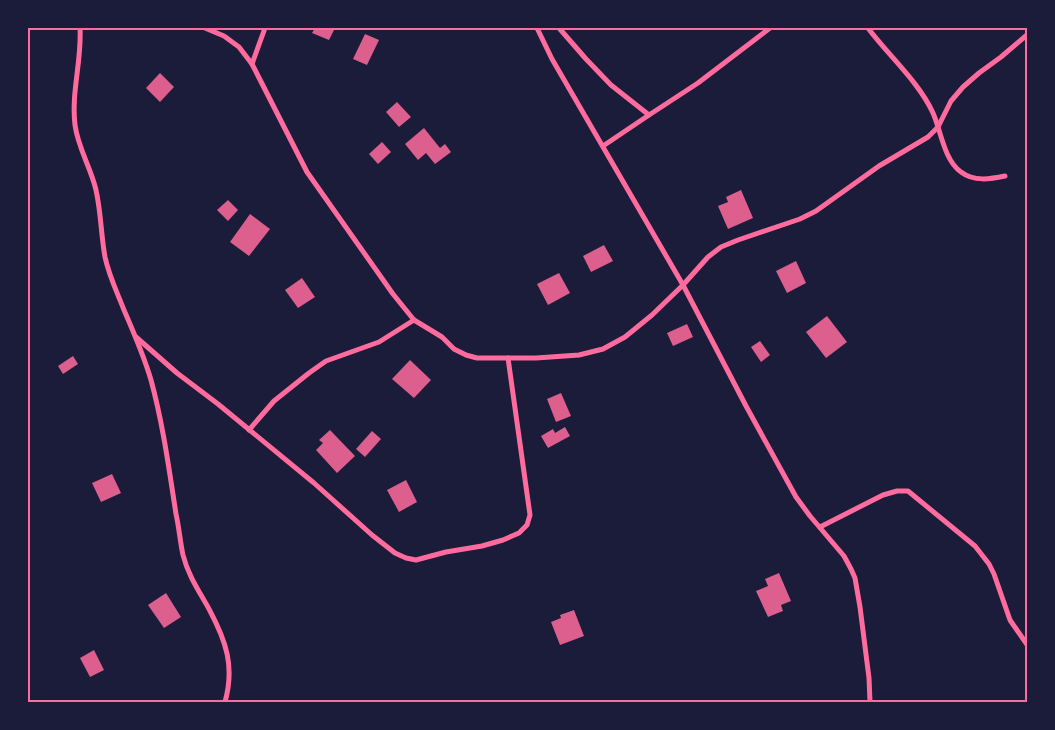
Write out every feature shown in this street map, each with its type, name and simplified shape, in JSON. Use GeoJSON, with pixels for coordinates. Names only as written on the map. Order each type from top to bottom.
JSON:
{"type":"FeatureCollection","features":[{"type":"Feature","properties":{"kind":"street"},"geometry":{"type":"LineString","coordinates":[[80,28],[80,53],[74,101],[76,126],[99,204],[105,256],[111,281],[136,337],[150,380],[162,430],[184,555],[190,575],[209,609],[224,642],[229,659],[230,671],[225,702]]}},
{"type":"Feature","properties":{"kind":"street"},"geometry":{"type":"LineString","coordinates":[[205,28],[224,36],[239,47],[252,64],[307,172],[393,294],[414,320],[437,334],[454,349],[477,358],[536,358],[579,355],[603,349],[625,337],[652,315],[708,257],[721,247],[800,219],[816,211],[879,166],[928,138],[938,127],[951,101],[963,87],[1028,34]]}},
{"type":"Feature","properties":{"kind":"street"},"geometry":{"type":"LineString","coordinates":[[252,64],[265,28]]}},
{"type":"Feature","properties":{"kind":"street"},"geometry":{"type":"LineString","coordinates":[[537,28],[552,59],[683,285],[796,497],[844,556],[856,578],[862,616],[870,702]]}},
{"type":"Feature","properties":{"kind":"street"},"geometry":{"type":"LineString","coordinates":[[559,28],[611,85],[649,115]]}},
{"type":"Feature","properties":{"kind":"street"},"geometry":{"type":"LineString","coordinates":[[603,146],[698,83],[770,28]]}},
{"type":"Feature","properties":{"kind":"street"},"geometry":{"type":"LineString","coordinates":[[868,28],[924,97],[934,114],[946,153],[960,172],[971,177],[987,180],[1005,176]]}},
{"type":"Feature","properties":{"kind":"street"},"geometry":{"type":"LineString","coordinates":[[249,430],[274,401],[308,373],[326,361],[379,342],[414,320]]}},
{"type":"Feature","properties":{"kind":"street"},"geometry":{"type":"LineString","coordinates":[[136,337],[177,373],[314,483],[372,535],[395,553],[416,560],[503,540],[519,533],[527,525],[530,515],[508,358]]}},
{"type":"Feature","properties":{"kind":"street"},"geometry":{"type":"LineString","coordinates":[[820,528],[883,495],[897,491],[908,491],[975,546],[982,554],[994,574],[1010,620],[1028,646]]}},
{"type":"Feature","properties":{"kind":"building"},"geometry":{"type":"Polygon","coordinates":[[[315,28],[335,28],[329,40],[312,33],[315,28]]]}},
{"type":"Feature","properties":{"kind":"building"},"geometry":{"type":"Polygon","coordinates":[[[365,34],[379,40],[367,65],[353,59],[365,34]]]}},
{"type":"Feature","properties":{"kind":"building"},"geometry":{"type":"Polygon","coordinates":[[[160,73],[174,87],[160,102],[146,88],[160,73]]]}},
{"type":"Feature","properties":{"kind":"building"},"geometry":{"type":"Polygon","coordinates":[[[397,102],[411,117],[399,127],[386,112],[397,102]]]}},
{"type":"Feature","properties":{"kind":"building"},"geometry":{"type":"Polygon","coordinates":[[[424,128],[440,148],[445,144],[451,152],[435,164],[426,153],[418,160],[405,144],[424,128]]]}},
{"type":"Feature","properties":{"kind":"building"},"geometry":{"type":"Polygon","coordinates":[[[382,142],[391,152],[378,164],[369,154],[382,142]]]}},
{"type":"Feature","properties":{"kind":"building"},"geometry":{"type":"Polygon","coordinates":[[[741,190],[753,218],[728,229],[718,206],[728,202],[726,197],[741,190]]]}},
{"type":"Feature","properties":{"kind":"building"},"geometry":{"type":"Polygon","coordinates":[[[228,200],[238,210],[228,221],[217,210],[228,200]]]}},
{"type":"Feature","properties":{"kind":"building"},"geometry":{"type":"Polygon","coordinates":[[[250,214],[270,229],[249,256],[230,242],[250,214]]]}},
{"type":"Feature","properties":{"kind":"building"},"geometry":{"type":"Polygon","coordinates":[[[604,245],[613,261],[591,272],[583,256],[604,245]]]}},
{"type":"Feature","properties":{"kind":"building"},"geometry":{"type":"Polygon","coordinates":[[[796,261],[806,283],[787,293],[776,271],[796,261]]]}},
{"type":"Feature","properties":{"kind":"building"},"geometry":{"type":"Polygon","coordinates":[[[559,273],[570,293],[548,305],[537,284],[559,273]]]}},
{"type":"Feature","properties":{"kind":"building"},"geometry":{"type":"Polygon","coordinates":[[[302,278],[315,297],[298,308],[285,290],[302,278]]]}},
{"type":"Feature","properties":{"kind":"building"},"geometry":{"type":"Polygon","coordinates":[[[827,316],[847,342],[826,358],[806,332],[827,316]]]}},
{"type":"Feature","properties":{"kind":"building"},"geometry":{"type":"Polygon","coordinates":[[[687,324],[693,337],[673,346],[667,333],[687,324]]]}},
{"type":"Feature","properties":{"kind":"building"},"geometry":{"type":"Polygon","coordinates":[[[760,341],[770,355],[761,362],[751,347],[760,341]]]}},
{"type":"Feature","properties":{"kind":"building"},"geometry":{"type":"Polygon","coordinates":[[[73,356],[78,364],[63,374],[58,366],[73,356]]]}},
{"type":"Feature","properties":{"kind":"building"},"geometry":{"type":"Polygon","coordinates":[[[410,360],[431,380],[414,398],[392,379],[410,360]]]}},
{"type":"Feature","properties":{"kind":"building"},"geometry":{"type":"Polygon","coordinates":[[[561,393],[571,416],[556,422],[547,399],[561,393]]]}},
{"type":"Feature","properties":{"kind":"building"},"geometry":{"type":"Polygon","coordinates":[[[565,427],[570,436],[548,448],[541,436],[553,429],[555,433],[565,427]]]}},
{"type":"Feature","properties":{"kind":"building"},"geometry":{"type":"Polygon","coordinates":[[[330,430],[355,456],[337,473],[316,450],[323,443],[319,440],[330,430]]]}},
{"type":"Feature","properties":{"kind":"building"},"geometry":{"type":"Polygon","coordinates":[[[372,431],[381,439],[365,457],[356,449],[372,431]]]}},
{"type":"Feature","properties":{"kind":"building"},"geometry":{"type":"Polygon","coordinates":[[[112,474],[121,493],[101,502],[92,483],[112,474]]]}},
{"type":"Feature","properties":{"kind":"building"},"geometry":{"type":"Polygon","coordinates":[[[406,480],[417,502],[399,512],[387,490],[406,480]]]}},
{"type":"Feature","properties":{"kind":"building"},"geometry":{"type":"Polygon","coordinates":[[[779,573],[791,601],[781,605],[783,611],[768,617],[756,591],[768,586],[765,579],[779,573]]]}},
{"type":"Feature","properties":{"kind":"building"},"geometry":{"type":"Polygon","coordinates":[[[166,593],[181,617],[164,628],[148,605],[166,593]]]}},
{"type":"Feature","properties":{"kind":"building"},"geometry":{"type":"Polygon","coordinates":[[[574,610],[584,636],[560,645],[551,622],[561,618],[560,615],[574,610]]]}},
{"type":"Feature","properties":{"kind":"building"},"geometry":{"type":"Polygon","coordinates":[[[94,650],[104,670],[90,677],[80,658],[94,650]]]}}]}
